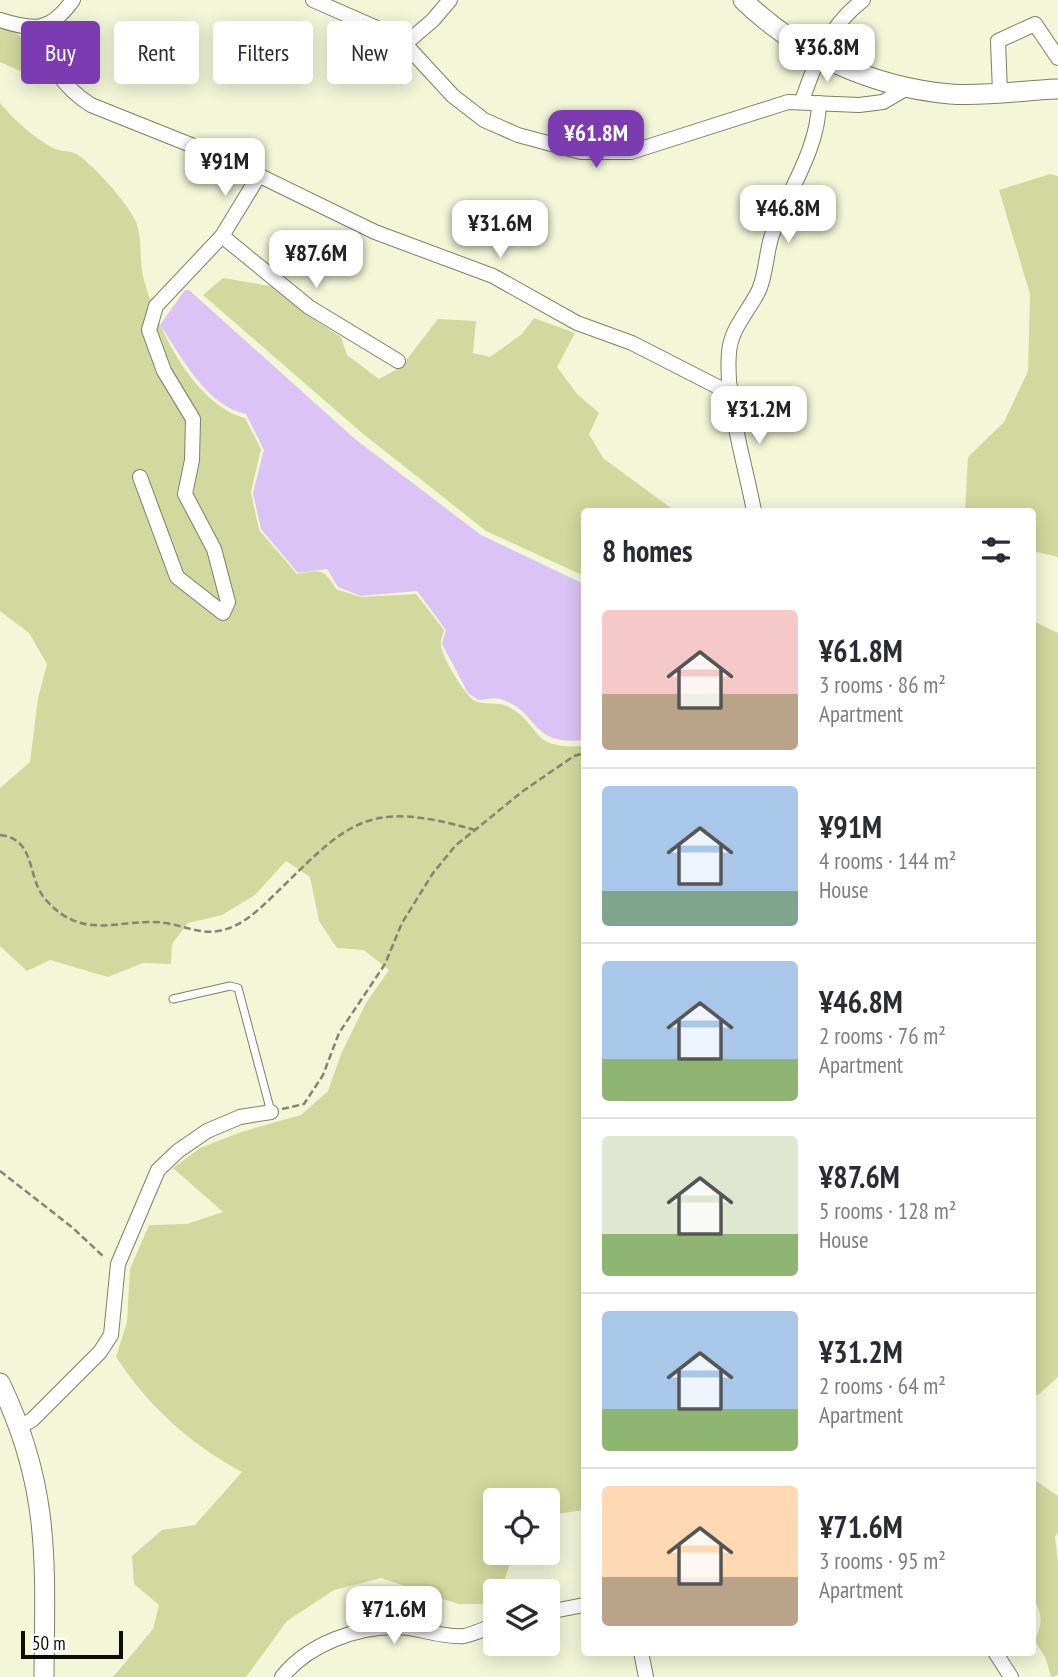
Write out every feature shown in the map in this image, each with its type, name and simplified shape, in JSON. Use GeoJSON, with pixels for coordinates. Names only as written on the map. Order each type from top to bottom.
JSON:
{"type":"FeatureCollection","features":[{"type":"Feature","properties":{"kind":"main road"},"geometry":{"type":"LineString","coordinates":[[743,0],[780,33],[818,55],[881,81],[907,88],[953,94],[1058,89]]}},
{"type":"Feature","properties":{"kind":"main road"},"geometry":{"type":"LineString","coordinates":[[0,1383],[21,1426],[35,1474],[45,1542],[44,1677]]}},
{"type":"Feature","properties":{"kind":"street"},"geometry":{"type":"LineString","coordinates":[[51,21],[59,17],[73,0]]}},
{"type":"Feature","properties":{"kind":"street"},"geometry":{"type":"LineString","coordinates":[[313,0],[344,5],[369,21]]}},
{"type":"Feature","properties":{"kind":"street"},"geometry":{"type":"LineString","coordinates":[[412,38],[433,20],[450,0]]}},
{"type":"Feature","properties":{"kind":"street"},"geometry":{"type":"LineString","coordinates":[[802,101],[818,55],[834,27],[863,0]]}},
{"type":"Feature","properties":{"kind":"street"},"geometry":{"type":"LineString","coordinates":[[0,20],[21,25]]}},
{"type":"Feature","properties":{"kind":"street"},"geometry":{"type":"LineString","coordinates":[[1000,92],[998,41],[1035,24],[1058,58]]}},
{"type":"Feature","properties":{"kind":"street"},"geometry":{"type":"LineString","coordinates":[[412,52],[453,96],[484,120],[518,135],[582,152],[631,152],[802,101],[859,105],[883,102],[907,88]]}},
{"type":"Feature","properties":{"kind":"street"},"geometry":{"type":"LineString","coordinates":[[66,84],[79,98],[221,157],[375,232],[493,276],[577,323],[632,344],[720,387],[730,387]]}},
{"type":"Feature","properties":{"kind":"street"},"geometry":{"type":"LineString","coordinates":[[753,508],[730,387],[729,352],[734,330],[760,287],[771,240],[789,190],[812,147],[819,103]]}},
{"type":"Feature","properties":{"kind":"street"},"geometry":{"type":"LineString","coordinates":[[140,477],[177,577],[223,613],[228,603],[214,549],[185,495],[192,460],[193,419],[164,371],[149,330],[156,306],[222,236],[258,177]]}},
{"type":"Feature","properties":{"kind":"street"},"geometry":{"type":"LineString","coordinates":[[222,236],[309,307],[398,361]]}},
{"type":"Feature","properties":{"kind":"street"},"geometry":{"type":"LineString","coordinates":[[21,1426],[32,1420],[100,1352],[111,1335],[118,1264],[158,1170],[178,1151],[207,1131],[240,1117],[271,1112]]}},
{"type":"Feature","properties":{"kind":"street"},"geometry":{"type":"LineString","coordinates":[[560,1610],[581,1606]]}},
{"type":"Feature","properties":{"kind":"street"},"geometry":{"type":"LineString","coordinates":[[282,1677],[306,1653],[340,1638],[399,1627],[464,1636],[483,1629]]}},
{"type":"Feature","properties":{"kind":"street"},"geometry":{"type":"LineString","coordinates":[[642,1656],[646,1677]]}},
{"type":"Feature","properties":{"kind":"street"},"geometry":{"type":"LineString","coordinates":[[998,1656],[1011,1677]]}},
{"type":"Feature","properties":{"kind":"lane"},"geometry":{"type":"LineString","coordinates":[[173,999],[230,986],[238,988],[271,1112]]}},
{"type":"Feature","properties":{"kind":"path"},"geometry":{"type":"LineString","coordinates":[[271,1112],[303,1104],[323,1076],[339,1033],[385,964],[402,923],[426,883],[456,845],[523,791],[581,754]]}},
{"type":"Feature","properties":{"kind":"path"},"geometry":{"type":"LineString","coordinates":[[0,835],[19,841],[27,852],[39,890],[46,901],[69,917],[94,927],[153,923],[204,932],[242,923],[336,835],[378,816],[414,815],[475,830]]}},
{"type":"Feature","properties":{"kind":"path"},"geometry":{"type":"LineString","coordinates":[[0,1171],[73,1228],[111,1264],[118,1264]]}},
{"type":"Feature","properties":{"kind":"green space"},"geometry":{"type":"Polygon","coordinates":[[[0,28],[21,37],[21,71],[0,62],[0,28]]]}},
{"type":"Feature","properties":{"kind":"green space"},"geometry":{"type":"Polygon","coordinates":[[[0,103],[38,139],[56,149],[75,153],[85,160],[109,184],[129,210],[139,231],[143,276],[167,339],[193,380],[209,397],[226,410],[245,418],[261,449],[251,492],[259,530],[297,574],[321,572],[336,589],[361,597],[416,594],[444,630],[441,642],[445,659],[471,698],[479,702],[507,706],[519,713],[544,740],[553,744],[581,746],[581,1510],[560,1514],[560,1488],[483,1488],[483,1565],[511,1565],[505,1579],[483,1579],[483,1604],[458,1604],[381,1578],[334,1590],[287,1621],[246,1677],[113,1677],[153,1629],[159,1605],[134,1584],[132,1556],[162,1530],[195,1525],[242,1472],[205,1449],[156,1408],[116,1357],[127,1322],[130,1269],[149,1225],[187,1224],[223,1212],[173,1168],[200,1148],[241,1132],[301,1115],[328,1091],[341,1054],[366,1003],[389,970],[364,950],[337,948],[319,921],[310,877],[286,861],[255,895],[222,915],[188,923],[172,944],[171,964],[143,963],[108,977],[50,960],[27,971],[0,946],[0,788],[30,762],[38,698],[47,664],[29,633],[0,611],[0,103]]]}},
{"type":"Feature","properties":{"kind":"green space"},"geometry":{"type":"Polygon","coordinates":[[[1050,174],[1058,176],[1058,557],[1036,552],[1036,508],[965,508],[968,457],[1004,422],[1028,371],[1030,294],[999,190],[1050,174]]]}},
{"type":"Feature","properties":{"kind":"green space"},"geometry":{"type":"Polygon","coordinates":[[[223,278],[276,287],[307,315],[341,337],[347,355],[379,379],[401,367],[438,319],[476,321],[473,353],[490,357],[522,334],[534,318],[575,333],[557,367],[577,394],[599,413],[589,434],[603,458],[671,508],[581,508],[581,575],[486,531],[362,433],[203,295],[223,278]]]}},
{"type":"Feature","properties":{"kind":"green space"},"geometry":{"type":"Polygon","coordinates":[[[1036,622],[1058,633],[1058,1377],[1038,1395],[1036,622]]]}},
{"type":"Feature","properties":{"kind":"green space"},"geometry":{"type":"Polygon","coordinates":[[[1036,1481],[1058,1496],[1058,1532],[1055,1537],[1058,1561],[1058,1675],[1051,1677],[1046,1659],[1036,1643],[1040,1614],[1036,1603],[1036,1481]]]}},
{"type":"Feature","properties":{"kind":"shaded area"},"geometry":{"type":"Polygon","coordinates":[[[185,290],[189,290],[355,439],[481,535],[581,583],[581,740],[553,738],[543,733],[513,704],[498,698],[478,700],[468,693],[442,644],[446,630],[417,591],[361,596],[338,587],[327,569],[298,573],[261,529],[253,493],[264,450],[246,414],[232,409],[207,391],[160,325],[185,290]]]}}]}
